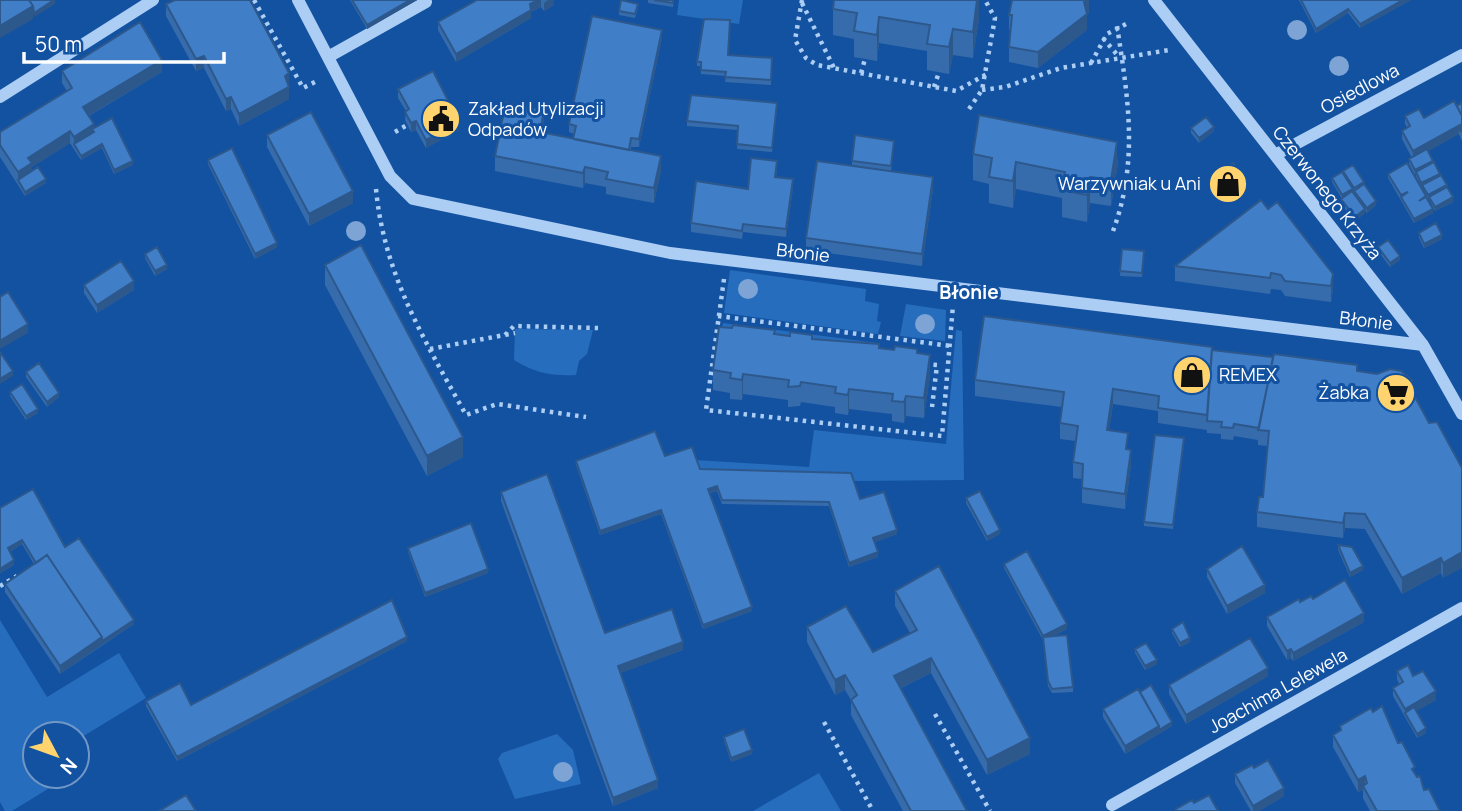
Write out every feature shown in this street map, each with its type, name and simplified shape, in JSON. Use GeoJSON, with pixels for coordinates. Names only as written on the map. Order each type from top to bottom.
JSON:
{"type":"FeatureCollection","features":[{"type":"Feature","properties":{"kind":"street"},"geometry":{"type":"LineString","coordinates":[[0,97],[153,0]]}},
{"type":"Feature","properties":{"kind":"street","name":"Błonie"},"geometry":{"type":"LineString","coordinates":[[298,0],[390,176],[413,199],[670,253],[1423,345]]}},
{"type":"Feature","properties":{"kind":"street","name":"Czerwonego Krzyża"},"geometry":{"type":"LineString","coordinates":[[1154,0],[1423,345],[1462,414]]}},
{"type":"Feature","properties":{"kind":"street"},"geometry":{"type":"LineString","coordinates":[[328,57],[426,2]]}},
{"type":"Feature","properties":{"kind":"street","name":"Osiedlowa"},"geometry":{"type":"LineString","coordinates":[[1275,155],[1462,55]]}},
{"type":"Feature","properties":{"kind":"street","name":"Joachima Lelewela"},"geometry":{"type":"LineString","coordinates":[[1112,805],[1462,608]]}},
{"type":"Feature","properties":{"kind":"path"},"geometry":{"type":"LineString","coordinates":[[254,0],[303,88],[320,79],[326,91]]}},
{"type":"Feature","properties":{"kind":"path"},"geometry":{"type":"LineString","coordinates":[[969,109],[982,90],[995,18],[985,0]]}},
{"type":"Feature","properties":{"kind":"path"},"geometry":{"type":"LineString","coordinates":[[801,1],[794,40],[797,48],[817,65],[956,91],[986,75]]}},
{"type":"Feature","properties":{"kind":"path"},"geometry":{"type":"LineString","coordinates":[[801,1],[834,69]]}},
{"type":"Feature","properties":{"kind":"path"},"geometry":{"type":"LineString","coordinates":[[1091,63],[1103,38],[1117,26],[1128,23]]}},
{"type":"Feature","properties":{"kind":"path"},"geometry":{"type":"LineString","coordinates":[[1113,231],[1122,208],[1132,142],[1117,26]]}},
{"type":"Feature","properties":{"kind":"path"},"geometry":{"type":"LineString","coordinates":[[1103,38],[1120,57]]}},
{"type":"Feature","properties":{"kind":"path"},"geometry":{"type":"LineString","coordinates":[[982,90],[1091,63],[1169,50]]}},
{"type":"Feature","properties":{"kind":"path"},"geometry":{"type":"LineString","coordinates":[[861,73],[865,59]]}},
{"type":"Feature","properties":{"kind":"path"},"geometry":{"type":"LineString","coordinates":[[934,87],[939,72]]}},
{"type":"Feature","properties":{"kind":"path"},"geometry":{"type":"LineString","coordinates":[[394,132],[407,125]]}},
{"type":"Feature","properties":{"kind":"path"},"geometry":{"type":"LineString","coordinates":[[375,184],[380,228],[397,286],[466,415],[497,404],[586,417]]}},
{"type":"Feature","properties":{"kind":"path"},"geometry":{"type":"LineString","coordinates":[[726,261],[706,410],[942,436],[954,305],[942,303]]}},
{"type":"Feature","properties":{"kind":"path"},"geometry":{"type":"LineString","coordinates":[[718,316],[951,346]]}},
{"type":"Feature","properties":{"kind":"path"},"geometry":{"type":"LineString","coordinates":[[506,335],[514,326],[598,328]]}},
{"type":"Feature","properties":{"kind":"path"},"geometry":{"type":"LineString","coordinates":[[429,349],[515,333]]}},
{"type":"Feature","properties":{"kind":"path"},"geometry":{"type":"LineString","coordinates":[[888,349],[889,339]]}},
{"type":"Feature","properties":{"kind":"path"},"geometry":{"type":"LineString","coordinates":[[912,362],[937,365],[932,407]]}},
{"type":"Feature","properties":{"kind":"path"},"geometry":{"type":"LineString","coordinates":[[0,586],[23,572]]}},
{"type":"Feature","properties":{"kind":"path"},"geometry":{"type":"LineString","coordinates":[[935,714],[990,811]]}},
{"type":"Feature","properties":{"kind":"path"},"geometry":{"type":"LineString","coordinates":[[824,722],[873,811]]}},
{"type":"Feature","properties":{"kind":"shaded area"},"geometry":{"type":"Polygon","coordinates":[[[679,0],[743,0],[739,24],[677,15],[679,0]]]}},
{"type":"Feature","properties":{"kind":"shaded area"},"geometry":{"type":"Polygon","coordinates":[[[730,270],[866,289],[865,301],[879,304],[877,321],[881,322],[878,334],[724,313],[730,270]]]}},
{"type":"Feature","properties":{"kind":"shaded area"},"geometry":{"type":"Polygon","coordinates":[[[906,304],[946,310],[945,341],[900,336],[906,304]]]}},
{"type":"Feature","properties":{"kind":"shaded area"},"geometry":{"type":"Polygon","coordinates":[[[723,323],[877,343],[876,351],[721,332],[723,323]]]}},
{"type":"Feature","properties":{"kind":"shaded area"},"geometry":{"type":"Polygon","coordinates":[[[515,329],[593,330],[587,354],[579,361],[576,375],[567,375],[536,371],[514,360],[515,329]]]}},
{"type":"Feature","properties":{"kind":"shaded area"},"geometry":{"type":"Polygon","coordinates":[[[956,330],[962,331],[964,480],[853,481],[700,473],[695,460],[809,467],[814,430],[946,444],[956,330]]]}},
{"type":"Feature","properties":{"kind":"shaded area"},"geometry":{"type":"Polygon","coordinates":[[[0,620],[47,697],[119,653],[146,698],[91,731],[91,720],[21,720],[21,790],[46,790],[12,811],[5,811],[0,802],[0,620]]]}},
{"type":"Feature","properties":{"kind":"shaded area"},"geometry":{"type":"Polygon","coordinates":[[[557,734],[573,750],[581,784],[515,799],[498,759],[502,753],[557,734]]]}},
{"type":"Feature","properties":{"kind":"shaded area"},"geometry":{"type":"Polygon","coordinates":[[[819,773],[841,811],[753,811],[819,773]]]}},
{"type":"Feature","properties":{"kind":"building"},"geometry":{"type":"Polygon","coordinates":[[[0,0],[29,0],[33,6],[0,26],[0,0]]]}},
{"type":"Feature","properties":{"kind":"building"},"geometry":{"type":"Polygon","coordinates":[[[29,0],[54,0],[34,13],[29,0]]]}},
{"type":"Feature","properties":{"kind":"building"},"geometry":{"type":"Polygon","coordinates":[[[175,0],[250,0],[289,73],[285,76],[289,87],[239,114],[231,97],[226,99],[204,56],[196,59],[166,4],[175,0]]]}},
{"type":"Feature","properties":{"kind":"building"},"geometry":{"type":"Polygon","coordinates":[[[352,0],[410,0],[367,25],[352,0]]]}},
{"type":"Feature","properties":{"kind":"building"},"geometry":{"type":"Polygon","coordinates":[[[477,0],[538,0],[530,4],[531,10],[456,54],[438,22],[477,0]]]}},
{"type":"Feature","properties":{"kind":"building"},"geometry":{"type":"Polygon","coordinates":[[[621,0],[638,4],[635,14],[619,11],[621,0]]]}},
{"type":"Feature","properties":{"kind":"building"},"geometry":{"type":"Polygon","coordinates":[[[834,0],[977,0],[973,32],[953,29],[949,47],[927,44],[930,25],[879,17],[877,35],[854,31],[857,13],[833,9],[834,0]]]}},
{"type":"Feature","properties":{"kind":"building"},"geometry":{"type":"Polygon","coordinates":[[[1012,0],[1086,0],[1084,2],[1087,14],[1038,52],[1009,47],[1012,0]]]}},
{"type":"Feature","properties":{"kind":"building"},"geometry":{"type":"Polygon","coordinates":[[[1301,0],[1403,0],[1360,24],[1348,9],[1316,29],[1301,0]]]}},
{"type":"Feature","properties":{"kind":"building"},"geometry":{"type":"Polygon","coordinates":[[[592,16],[662,30],[639,139],[631,138],[629,150],[573,139],[576,126],[569,124],[592,16]]]}},
{"type":"Feature","properties":{"kind":"building"},"geometry":{"type":"Polygon","coordinates":[[[704,19],[730,20],[728,55],[772,58],[771,80],[725,77],[726,72],[701,70],[701,62],[697,62],[704,19]]]}},
{"type":"Feature","properties":{"kind":"building"},"geometry":{"type":"Polygon","coordinates":[[[140,22],[162,60],[83,107],[94,124],[74,137],[70,131],[28,158],[32,163],[18,172],[0,145],[0,132],[72,88],[62,71],[140,22]]]}},
{"type":"Feature","properties":{"kind":"building"},"geometry":{"type":"Polygon","coordinates":[[[433,71],[459,122],[426,140],[416,121],[411,123],[405,112],[409,109],[398,89],[433,71]]]}},
{"type":"Feature","properties":{"kind":"building"},"geometry":{"type":"Polygon","coordinates":[[[691,95],[777,103],[772,148],[737,144],[738,126],[687,121],[691,95]]]}},
{"type":"Feature","properties":{"kind":"building"},"geometry":{"type":"Polygon","coordinates":[[[1454,101],[1462,116],[1462,124],[1413,151],[1402,131],[1410,126],[1405,116],[1419,109],[1424,118],[1454,101]]]}},
{"type":"Feature","properties":{"kind":"building"},"geometry":{"type":"Polygon","coordinates":[[[506,102],[544,110],[540,132],[661,156],[654,188],[606,179],[608,172],[585,167],[583,173],[495,156],[506,102]]]}},
{"type":"Feature","properties":{"kind":"building"},"geometry":{"type":"Polygon","coordinates":[[[1462,103],[1462,116],[1457,106],[1462,103]]]}},
{"type":"Feature","properties":{"kind":"building"},"geometry":{"type":"Polygon","coordinates":[[[311,112],[353,191],[309,214],[267,135],[311,112]]]}},
{"type":"Feature","properties":{"kind":"building"},"geometry":{"type":"Polygon","coordinates":[[[979,115],[1117,142],[1111,180],[1090,177],[1087,195],[1062,190],[1065,172],[1016,162],[1013,181],[989,177],[992,158],[973,154],[979,115]]]}},
{"type":"Feature","properties":{"kind":"building"},"geometry":{"type":"Polygon","coordinates":[[[1206,117],[1214,127],[1199,138],[1191,128],[1206,117]]]}},
{"type":"Feature","properties":{"kind":"building"},"geometry":{"type":"Polygon","coordinates":[[[112,118],[133,161],[114,170],[102,144],[81,156],[74,144],[94,132],[92,129],[112,118]]]}},
{"type":"Feature","properties":{"kind":"building"},"geometry":{"type":"Polygon","coordinates":[[[855,135],[894,141],[891,166],[852,161],[855,135]]]}},
{"type":"Feature","properties":{"kind":"building"},"geometry":{"type":"Polygon","coordinates":[[[232,148],[277,243],[255,254],[208,160],[232,148]]]}},
{"type":"Feature","properties":{"kind":"building"},"geometry":{"type":"Polygon","coordinates":[[[1427,149],[1433,161],[1415,170],[1409,159],[1427,149]]]}},
{"type":"Feature","properties":{"kind":"building"},"geometry":{"type":"Polygon","coordinates":[[[751,158],[777,161],[775,177],[793,179],[786,229],[743,224],[742,231],[691,223],[696,181],[748,189],[751,158]]]}},
{"type":"Feature","properties":{"kind":"building"},"geometry":{"type":"Polygon","coordinates":[[[817,161],[933,177],[922,254],[806,238],[817,161]]]}},
{"type":"Feature","properties":{"kind":"building"},"geometry":{"type":"Polygon","coordinates":[[[1434,162],[1440,174],[1421,183],[1416,172],[1434,162]]]}},
{"type":"Feature","properties":{"kind":"building","name":"Warzywniak u Ani"},"geometry":{"type":"Polygon","coordinates":[[[1233,163],[1245,179],[1224,196],[1211,180],[1233,163]]]}},
{"type":"Feature","properties":{"kind":"building"},"geometry":{"type":"Polygon","coordinates":[[[1407,163],[1426,196],[1419,201],[1426,197],[1433,209],[1414,219],[1401,197],[1408,192],[1401,195],[1388,174],[1407,163]]]}},
{"type":"Feature","properties":{"kind":"building"},"geometry":{"type":"Polygon","coordinates":[[[1353,165],[1364,182],[1354,188],[1343,171],[1353,165]]]}},
{"type":"Feature","properties":{"kind":"building"},"geometry":{"type":"Polygon","coordinates":[[[38,167],[46,179],[25,192],[18,180],[38,167]]]}},
{"type":"Feature","properties":{"kind":"building"},"geometry":{"type":"Polygon","coordinates":[[[1342,172],[1353,189],[1342,195],[1332,178],[1342,172]]]}},
{"type":"Feature","properties":{"kind":"building"},"geometry":{"type":"Polygon","coordinates":[[[1441,175],[1447,185],[1428,195],[1422,185],[1441,175]]]}},
{"type":"Feature","properties":{"kind":"building"},"geometry":{"type":"Polygon","coordinates":[[[1364,184],[1376,201],[1367,208],[1354,191],[1364,184]]]}},
{"type":"Feature","properties":{"kind":"building"},"geometry":{"type":"Polygon","coordinates":[[[1447,187],[1453,197],[1435,207],[1429,197],[1447,187]]]}},
{"type":"Feature","properties":{"kind":"building"},"geometry":{"type":"Polygon","coordinates":[[[1352,191],[1365,209],[1355,217],[1341,199],[1352,191]]]}},
{"type":"Feature","properties":{"kind":"building"},"geometry":{"type":"Polygon","coordinates":[[[1261,200],[1268,209],[1277,202],[1333,274],[1331,286],[1285,281],[1281,275],[1271,273],[1270,278],[1175,266],[1261,200]]]}},
{"type":"Feature","properties":{"kind":"building"},"geometry":{"type":"Polygon","coordinates":[[[1436,223],[1442,235],[1424,244],[1419,233],[1436,223]]]}},
{"type":"Feature","properties":{"kind":"building"},"geometry":{"type":"Polygon","coordinates":[[[1388,240],[1400,256],[1390,263],[1378,247],[1388,240]]]}},
{"type":"Feature","properties":{"kind":"building"},"geometry":{"type":"Polygon","coordinates":[[[361,245],[463,437],[427,456],[325,265],[361,245]]]}},
{"type":"Feature","properties":{"kind":"building"},"geometry":{"type":"Polygon","coordinates":[[[157,247],[167,265],[155,271],[145,254],[157,247]]]}},
{"type":"Feature","properties":{"kind":"building"},"geometry":{"type":"Polygon","coordinates":[[[1122,249],[1144,251],[1142,273],[1120,271],[1122,249]]]}},
{"type":"Feature","properties":{"kind":"building"},"geometry":{"type":"Polygon","coordinates":[[[121,261],[134,281],[97,305],[84,285],[121,261]]]}},
{"type":"Feature","properties":{"kind":"building"},"geometry":{"type":"Polygon","coordinates":[[[8,292],[28,324],[0,341],[0,297],[8,292]]]}},
{"type":"Feature","properties":{"kind":"building"},"geometry":{"type":"Polygon","coordinates":[[[984,316],[1212,347],[1207,415],[1158,408],[1159,396],[1113,389],[1107,430],[1128,433],[1126,449],[1131,450],[1125,494],[1082,488],[1083,464],[1073,462],[1078,426],[1060,423],[1064,392],[975,380],[984,316]]]}},
{"type":"Feature","properties":{"kind":"building"},"geometry":{"type":"Polygon","coordinates":[[[733,325],[775,330],[774,334],[790,336],[790,332],[812,335],[812,339],[879,344],[879,348],[894,350],[895,346],[917,349],[917,353],[930,355],[924,398],[906,396],[904,402],[892,401],[893,394],[849,389],[848,395],[835,393],[836,387],[801,382],[800,386],[788,387],[789,380],[743,374],[742,380],[730,378],[731,373],[713,370],[719,327],[732,328],[733,325]]]}},
{"type":"Feature","properties":{"kind":"building"},"geometry":{"type":"Polygon","coordinates":[[[1212,350],[1273,357],[1259,428],[1234,424],[1233,428],[1221,427],[1222,422],[1207,421],[1212,350]]]}},
{"type":"Feature","properties":{"kind":"building"},"geometry":{"type":"Polygon","coordinates":[[[0,352],[13,371],[0,379],[0,352]]]}},
{"type":"Feature","properties":{"kind":"building"},"geometry":{"type":"Polygon","coordinates":[[[1274,354],[1357,365],[1357,371],[1377,374],[1390,369],[1401,371],[1412,380],[1415,397],[1429,423],[1437,422],[1462,468],[1462,552],[1443,563],[1441,558],[1402,578],[1365,514],[1345,513],[1343,523],[1257,512],[1259,497],[1263,497],[1269,431],[1258,430],[1274,354]]]}},
{"type":"Feature","properties":{"kind":"building"},"geometry":{"type":"Polygon","coordinates":[[[39,363],[59,393],[47,402],[26,372],[39,363]]]}},
{"type":"Feature","properties":{"kind":"building"},"geometry":{"type":"Polygon","coordinates":[[[22,384],[38,409],[26,416],[10,392],[22,384]]]}},
{"type":"Feature","properties":{"kind":"building"},"geometry":{"type":"Polygon","coordinates":[[[655,431],[665,456],[692,447],[700,469],[851,473],[860,499],[884,492],[897,530],[873,538],[878,552],[849,563],[829,502],[722,500],[717,486],[708,489],[752,607],[703,625],[661,510],[600,531],[576,461],[655,431]]]}},
{"type":"Feature","properties":{"kind":"building"},"geometry":{"type":"Polygon","coordinates":[[[1155,435],[1184,438],[1173,525],[1144,522],[1155,435]]]}},
{"type":"Feature","properties":{"kind":"building"},"geometry":{"type":"Polygon","coordinates":[[[547,474],[605,633],[672,609],[683,642],[618,666],[658,780],[613,798],[501,492],[547,474]]]}},
{"type":"Feature","properties":{"kind":"building"},"geometry":{"type":"Polygon","coordinates":[[[33,489],[65,547],[79,538],[134,620],[102,641],[102,637],[47,555],[36,563],[22,540],[8,548],[14,560],[0,569],[0,508],[33,489]]]}},
{"type":"Feature","properties":{"kind":"building"},"geometry":{"type":"Polygon","coordinates":[[[980,491],[1000,530],[987,537],[966,498],[980,491]]]}},
{"type":"Feature","properties":{"kind":"building"},"geometry":{"type":"Polygon","coordinates":[[[471,523],[488,569],[425,593],[408,548],[471,523]]]}},
{"type":"Feature","properties":{"kind":"building"},"geometry":{"type":"Polygon","coordinates":[[[1338,545],[1352,547],[1363,566],[1350,573],[1338,545]]]}},
{"type":"Feature","properties":{"kind":"building"},"geometry":{"type":"Polygon","coordinates":[[[1242,546],[1265,585],[1227,606],[1207,569],[1242,546]]]}},
{"type":"Feature","properties":{"kind":"building"},"geometry":{"type":"Polygon","coordinates":[[[1027,551],[1067,624],[1043,636],[1004,564],[1027,551]]]}},
{"type":"Feature","properties":{"kind":"building"},"geometry":{"type":"Polygon","coordinates":[[[47,555],[102,637],[60,666],[5,584],[47,555]]]}},
{"type":"Feature","properties":{"kind":"building"},"geometry":{"type":"Polygon","coordinates":[[[939,566],[1030,738],[987,760],[931,658],[894,676],[967,811],[911,811],[851,700],[857,695],[845,675],[835,680],[807,627],[846,606],[873,652],[917,630],[895,591],[939,566]]]}},
{"type":"Feature","properties":{"kind":"building"},"geometry":{"type":"Polygon","coordinates":[[[1345,580],[1364,613],[1293,653],[1291,649],[1287,651],[1267,617],[1299,599],[1300,602],[1311,596],[1313,599],[1345,580]]]}},
{"type":"Feature","properties":{"kind":"building"},"geometry":{"type":"Polygon","coordinates":[[[392,600],[407,637],[177,757],[146,701],[180,683],[191,705],[392,600]]]}},
{"type":"Feature","properties":{"kind":"building"},"geometry":{"type":"Polygon","coordinates":[[[1183,622],[1190,638],[1180,643],[1172,629],[1183,622]]]}},
{"type":"Feature","properties":{"kind":"building"},"geometry":{"type":"Polygon","coordinates":[[[1067,635],[1073,687],[1052,689],[1048,681],[1043,637],[1067,635]]]}},
{"type":"Feature","properties":{"kind":"building"},"geometry":{"type":"Polygon","coordinates":[[[1250,638],[1268,668],[1186,715],[1169,685],[1250,638]]]}},
{"type":"Feature","properties":{"kind":"building"},"geometry":{"type":"Polygon","coordinates":[[[1146,643],[1157,660],[1145,666],[1135,649],[1146,643]]]}},
{"type":"Feature","properties":{"kind":"building"},"geometry":{"type":"Polygon","coordinates":[[[1408,665],[1413,676],[1423,671],[1436,691],[1405,709],[1393,688],[1403,682],[1397,671],[1408,665]]]}},
{"type":"Feature","properties":{"kind":"building"},"geometry":{"type":"Polygon","coordinates":[[[1151,685],[1172,722],[1159,730],[1140,692],[1151,685]]]}},
{"type":"Feature","properties":{"kind":"building"},"geometry":{"type":"Polygon","coordinates":[[[1138,689],[1159,726],[1125,746],[1103,709],[1138,689]]]}},
{"type":"Feature","properties":{"kind":"building"},"geometry":{"type":"Polygon","coordinates":[[[1382,706],[1398,743],[1402,742],[1415,767],[1412,769],[1417,777],[1420,776],[1424,790],[1429,789],[1440,811],[1377,811],[1363,786],[1367,783],[1365,776],[1358,780],[1333,735],[1341,730],[1340,726],[1371,708],[1373,712],[1382,706]]]}},
{"type":"Feature","properties":{"kind":"building"},"geometry":{"type":"Polygon","coordinates":[[[1414,707],[1426,728],[1417,734],[1405,713],[1414,707]]]}},
{"type":"Feature","properties":{"kind":"building"},"geometry":{"type":"Polygon","coordinates":[[[744,729],[752,750],[731,758],[724,737],[744,729]]]}},
{"type":"Feature","properties":{"kind":"building"},"geometry":{"type":"Polygon","coordinates":[[[1268,760],[1284,788],[1253,806],[1235,774],[1268,760]]]}},
{"type":"Feature","properties":{"kind":"building"},"geometry":{"type":"Polygon","coordinates":[[[186,795],[196,811],[159,811],[186,795]]]}},
{"type":"Feature","properties":{"kind":"building"},"geometry":{"type":"Polygon","coordinates":[[[1209,795],[1218,811],[1176,809],[1192,800],[1194,803],[1209,795]]]}},
{"type":"Feature","properties":{"kind":"place","name":"Zakład Utylizacji Odpadów"},"geometry":{"type":"Point","coordinates":[441,119]}},
{"type":"Feature","properties":{"kind":"place","name":"Warzywniak u Ani"},"geometry":{"type":"Point","coordinates":[1228,184]}},
{"type":"Feature","properties":{"kind":"place","name":"REMEX"},"geometry":{"type":"Point","coordinates":[1192,375]}},
{"type":"Feature","properties":{"kind":"place","name":"Żabka"},"geometry":{"type":"Point","coordinates":[1396,393]}},
{"type":"Feature","properties":{"kind":"district","name":"Błonie"},"geometry":{"type":"Point","coordinates":[969,292]}}]}
